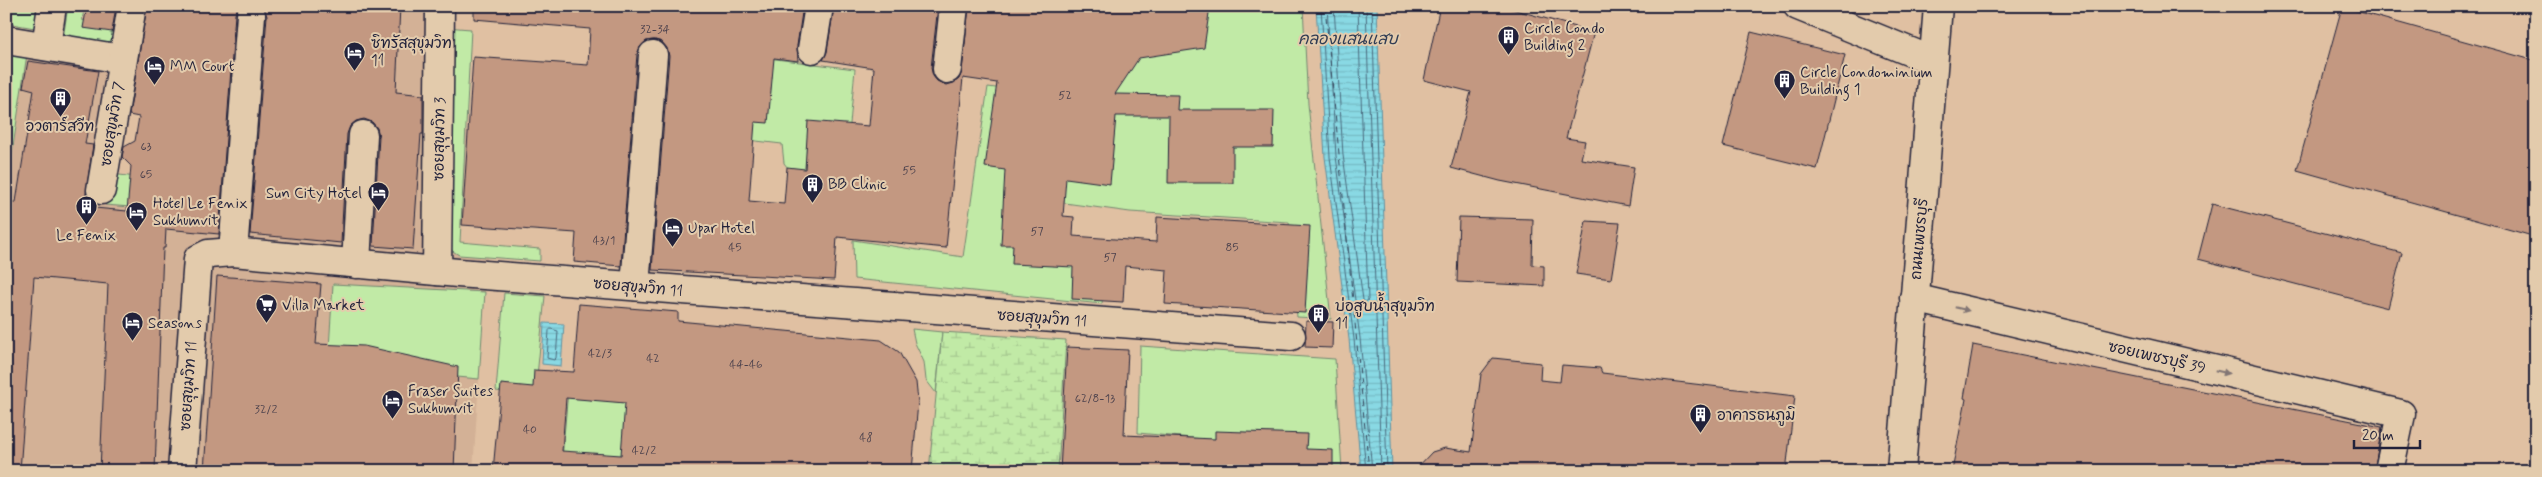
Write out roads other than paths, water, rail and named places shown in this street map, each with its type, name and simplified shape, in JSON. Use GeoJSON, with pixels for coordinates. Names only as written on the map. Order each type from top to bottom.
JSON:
{"type":"FeatureCollection","features":[{"type":"Feature","properties":{"kind":"street"},"geometry":{"type":"LineString","coordinates":[[46,46],[52,6]]}},
{"type":"Feature","properties":{"kind":"street","name":"ซอยสุขุมวิท 7"},"geometry":{"type":"LineString","coordinates":[[101,190],[132,6]]}},
{"type":"Feature","properties":{"kind":"street","name":"ซอยสุขุมวิท 3"},"geometry":{"type":"LineString","coordinates":[[437,271],[440,6]]}},
{"type":"Feature","properties":{"kind":"street"},"geometry":{"type":"LineString","coordinates":[[812,49],[819,6]]}},
{"type":"Feature","properties":{"kind":"street"},"geometry":{"type":"LineString","coordinates":[[947,69],[954,6]]}},
{"type":"Feature","properties":{"kind":"street"},"geometry":{"type":"LineString","coordinates":[[1798,6],[1933,61]]}},
{"type":"Feature","properties":{"kind":"street","name":"ถนนเพชรบุรี"},"geometry":{"type":"LineString","coordinates":[[1901,471],[1938,6]]}},
{"type":"Feature","properties":{"kind":"street"},"geometry":{"type":"LineString","coordinates":[[233,252],[251,15]]}},
{"type":"Feature","properties":{"kind":"street"},"geometry":{"type":"LineString","coordinates":[[6,40],[122,59]]}},
{"type":"Feature","properties":{"kind":"street"},"geometry":{"type":"LineString","coordinates":[[635,286],[653,55]]}},
{"type":"Feature","properties":{"kind":"street"},"geometry":{"type":"LineString","coordinates":[[356,264],[363,135]]}},
{"type":"Feature","properties":{"kind":"street","name":"ซอยสุขุมวิท 11"},"geometry":{"type":"LineString","coordinates":[[182,471],[198,258],[208,254],[233,252],[437,271],[1291,336]]}},
{"type":"Feature","properties":{"kind":"street","name":"ซอยเพชรบุรี 39"},"geometry":{"type":"LineString","coordinates":[[1914,298],[2400,414],[2389,471]]}},
{"type":"Feature","properties":{"kind":"water","name":"คลองแสนแสบ"},"geometry":{"type":"Polygon","coordinates":[[[1316,6],[1377,6],[1392,471],[1361,471],[1349,339],[1325,157],[1316,6]]]}},
{"type":"Feature","properties":{"kind":"water"},"geometry":{"type":"Polygon","coordinates":[[[544,323],[564,324],[561,366],[542,364],[544,323]]]}},
{"type":"Feature","properties":{"kind":"place","name":"Circle Condo Building 2"},"geometry":{"type":"Point","coordinates":[1508,56]}},
{"type":"Feature","properties":{"kind":"place","name":"ซิทรัสสุขุมวิท 11"},"geometry":{"type":"Point","coordinates":[355,71]}},
{"type":"Feature","properties":{"kind":"place","name":"MM Court"},"geometry":{"type":"Point","coordinates":[154,85]}},
{"type":"Feature","properties":{"kind":"place","name":"Circle Condominium Building 1"},"geometry":{"type":"Point","coordinates":[1784,100]}},
{"type":"Feature","properties":{"kind":"place","name":"อวตาร์สวีท"},"geometry":{"type":"Point","coordinates":[60,117]}},
{"type":"Feature","properties":{"kind":"place","name":"BB Clinic"},"geometry":{"type":"Point","coordinates":[812,203]}},
{"type":"Feature","properties":{"kind":"place","name":"Sun City Hotel"},"geometry":{"type":"Point","coordinates":[378,212]}},
{"type":"Feature","properties":{"kind":"place","name":"Le Fenix"},"geometry":{"type":"Point","coordinates":[86,225]}},
{"type":"Feature","properties":{"kind":"place","name":"Hotel Le Fenix Sukhumvit"},"geometry":{"type":"Point","coordinates":[137,231]}},
{"type":"Feature","properties":{"kind":"place","name":"Upar Hotel"},"geometry":{"type":"Point","coordinates":[672,247]}},
{"type":"Feature","properties":{"kind":"place","name":"Villa Market"},"geometry":{"type":"Point","coordinates":[266,324]}},
{"type":"Feature","properties":{"kind":"place","name":"บ่อสูบน้ำสุขุมวิท 11"},"geometry":{"type":"Point","coordinates":[1319,334]}},
{"type":"Feature","properties":{"kind":"place","name":"Seasons"},"geometry":{"type":"Point","coordinates":[132,342]}},
{"type":"Feature","properties":{"kind":"place","name":"Fraser Suites Sukhumvit"},"geometry":{"type":"Point","coordinates":[392,419]}},
{"type":"Feature","properties":{"kind":"place","name":"อาคารธนภูมิ"},"geometry":{"type":"Point","coordinates":[1701,434]}}]}
